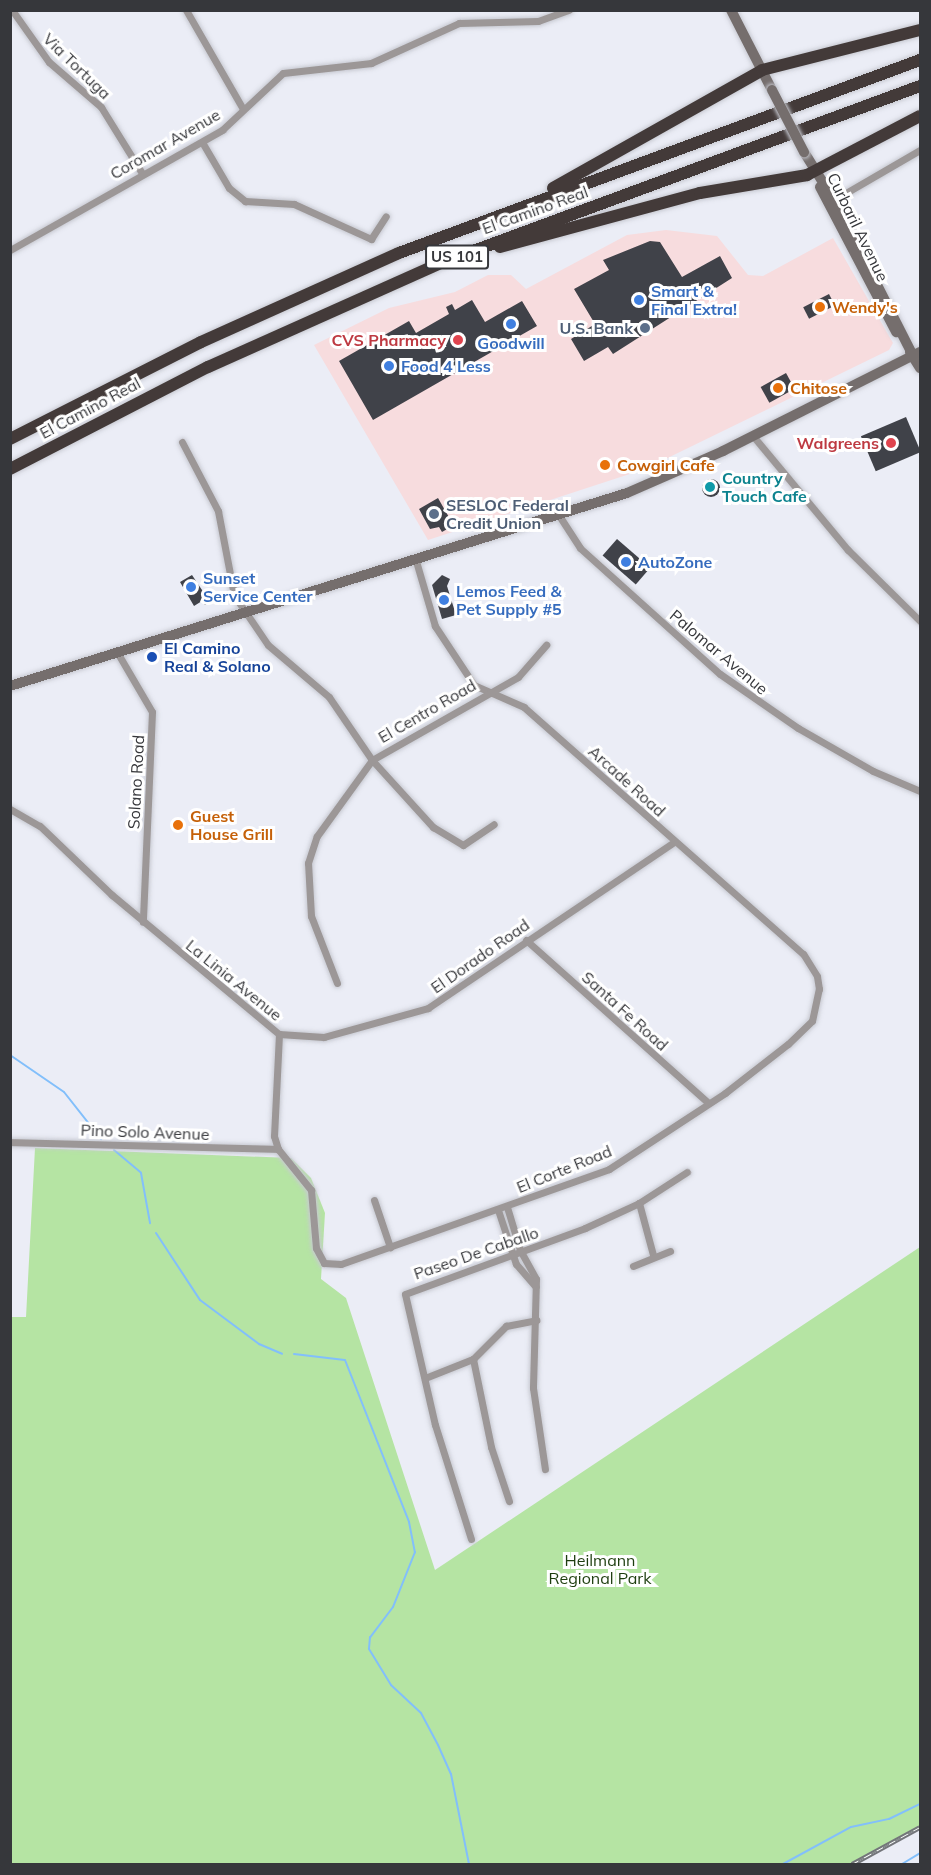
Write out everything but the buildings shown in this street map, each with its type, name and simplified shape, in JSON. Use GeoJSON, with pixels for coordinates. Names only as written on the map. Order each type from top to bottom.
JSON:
{"type":"FeatureCollection","features":[{"type":"Feature","properties":{"kind":"highway"},"geometry":{"type":"LineString","coordinates":[[534,200],[762,70],[921,30]]}},
{"type":"Feature","properties":{"kind":"highway","name":"El Camino Real"},"geometry":{"type":"LineString","coordinates":[[10,439],[281,304],[534,200],[921,60]]}},
{"type":"Feature","properties":{"kind":"highway","name":"El Camino Real"},"geometry":{"type":"LineString","coordinates":[[10,469],[208,367],[438,264],[921,86]]}},
{"type":"Feature","properties":{"kind":"highway"},"geometry":{"type":"LineString","coordinates":[[438,264],[661,202],[815,172],[921,116]]}},
{"type":"Feature","properties":{"kind":"main road","name":"Curbaril Avenue"},"geometry":{"type":"LineString","coordinates":[[731,10],[831,202],[917,354],[921,368]]}},
{"type":"Feature","properties":{"kind":"main road"},"geometry":{"type":"LineString","coordinates":[[10,686],[560,517],[649,484],[753,436],[917,354]]}},
{"type":"Feature","properties":{"kind":"street","name":"Via Tortuga"},"geometry":{"type":"LineString","coordinates":[[12,10],[50,62],[101,107],[142,173]]}},
{"type":"Feature","properties":{"kind":"street"},"geometry":{"type":"LineString","coordinates":[[186,10],[243,109]]}},
{"type":"Feature","properties":{"kind":"street","name":"Coromar Avenue"},"geometry":{"type":"LineString","coordinates":[[10,250],[228,126],[243,109],[291,70],[371,63],[459,22],[538,21],[569,10]]}},
{"type":"Feature","properties":{"kind":"street"},"geometry":{"type":"LineString","coordinates":[[202,142],[229,188],[245,201],[294,204],[371,238],[386,216]]}},
{"type":"Feature","properties":{"kind":"street"},"geometry":{"type":"LineString","coordinates":[[831,202],[921,150]]}},
{"type":"Feature","properties":{"kind":"street"},"geometry":{"type":"LineString","coordinates":[[753,436],[848,550],[921,621]]}},
{"type":"Feature","properties":{"kind":"street"},"geometry":{"type":"LineString","coordinates":[[182,442],[218,511],[231,586],[245,613],[268,645],[345,715],[372,760],[423,818],[453,842],[470,844],[494,824]]}},
{"type":"Feature","properties":{"kind":"street","name":"Palomar Avenue"},"geometry":{"type":"LineString","coordinates":[[560,517],[580,549],[720,674],[798,728],[873,771],[921,791]]}},
{"type":"Feature","properties":{"kind":"street","name":"Arcade Road"},"geometry":{"type":"LineString","coordinates":[[416,561],[435,626],[474,685],[524,707],[813,965],[819,989],[812,1021]]}},
{"type":"Feature","properties":{"kind":"street","name":"El Centro Road"},"geometry":{"type":"LineString","coordinates":[[337,983],[311,916],[309,854],[323,826],[372,760],[533,665],[546,645]]}},
{"type":"Feature","properties":{"kind":"street","name":"Solano Road"},"geometry":{"type":"LineString","coordinates":[[117,652],[152,712],[143,922]]}},
{"type":"Feature","properties":{"kind":"street","name":"La Linia Avenue"},"geometry":{"type":"LineString","coordinates":[[10,808],[39,826],[143,922],[279,1034],[272,1125],[278,1149],[311,1190],[316,1248],[327,1264]]}},
{"type":"Feature","properties":{"kind":"street","name":"El Dorado Road"},"geometry":{"type":"LineString","coordinates":[[279,1034],[324,1037],[415,1014],[674,842]]}},
{"type":"Feature","properties":{"kind":"street","name":"Santa Fe Road"},"geometry":{"type":"LineString","coordinates":[[526,940],[707,1102]]}},
{"type":"Feature","properties":{"kind":"street","name":"El Corte Road"},"geometry":{"type":"LineString","coordinates":[[327,1264],[334,1266],[507,1207],[609,1169],[771,1058],[812,1021]]}},
{"type":"Feature","properties":{"kind":"street","name":"Pino Solo Avenue"},"geometry":{"type":"LineString","coordinates":[[10,1142],[278,1149]]}},
{"type":"Feature","properties":{"kind":"street","name":"Paseo De Caballo"},"geometry":{"type":"LineString","coordinates":[[471,1539],[425,1377],[405,1294],[511,1253],[585,1228],[639,1203],[687,1172]]}},
{"type":"Feature","properties":{"kind":"street"},"geometry":{"type":"LineString","coordinates":[[374,1200],[390,1247]]}},
{"type":"Feature","properties":{"kind":"street"},"geometry":{"type":"LineString","coordinates":[[639,1203],[653,1255]]}},
{"type":"Feature","properties":{"kind":"street"},"geometry":{"type":"LineString","coordinates":[[507,1207],[520,1250],[536,1279],[533,1388],[545,1469]]}},
{"type":"Feature","properties":{"kind":"street"},"geometry":{"type":"LineString","coordinates":[[498,1210],[511,1253],[529,1284],[536,1287]]}},
{"type":"Feature","properties":{"kind":"street"},"geometry":{"type":"LineString","coordinates":[[504,1233],[513,1230]]}},
{"type":"Feature","properties":{"kind":"street"},"geometry":{"type":"LineString","coordinates":[[633,1266],[653,1255],[670,1251]]}},
{"type":"Feature","properties":{"kind":"street"},"geometry":{"type":"LineString","coordinates":[[425,1377],[473,1359],[506,1326],[536,1320]]}},
{"type":"Feature","properties":{"kind":"street"},"geometry":{"type":"LineString","coordinates":[[473,1359],[491,1447],[509,1501]]}},
{"type":"Feature","properties":{"kind":"shaded area"},"geometry":{"type":"Polygon","coordinates":[[[666,230],[717,236],[748,275],[763,276],[833,238],[893,343],[889,350],[645,469],[428,540],[314,345],[389,308],[455,292],[488,275],[511,275],[526,289],[627,235],[666,230]]]}},
{"type":"Feature","properties":{"kind":"green space","name":"Heilmann Regional Park"},"geometry":{"type":"Polygon","coordinates":[[[35,1148],[291,1158],[311,1178],[325,1213],[321,1279],[346,1298],[435,1570],[920,1247],[920,1827],[852,1864],[11,1864],[10,1317],[26,1317],[35,1148]]]}},
{"type":"Feature","properties":{"kind":"waterway"},"geometry":{"type":"LineString","coordinates":[[10,1055],[64,1092],[101,1139]]}},
{"type":"Feature","properties":{"kind":"waterway"},"geometry":{"type":"LineString","coordinates":[[114,1150],[141,1173],[150,1223]]}},
{"type":"Feature","properties":{"kind":"waterway"},"geometry":{"type":"LineString","coordinates":[[156,1233],[200,1300],[259,1344],[282,1354]]}},
{"type":"Feature","properties":{"kind":"waterway"},"geometry":{"type":"LineString","coordinates":[[294,1354],[345,1360],[409,1522],[415,1552],[393,1607],[370,1637],[369,1649],[391,1685],[421,1713],[438,1745],[451,1774],[469,1864]]}},
{"type":"Feature","properties":{"kind":"waterway"},"geometry":{"type":"LineString","coordinates":[[783,1864],[851,1827],[889,1819],[920,1804]]}},
{"type":"Feature","properties":{"kind":"waterway"},"geometry":{"type":"LineString","coordinates":[[902,1864],[920,1853]]}},
{"type":"Feature","properties":{"kind":"railway"},"geometry":{"type":"LineString","coordinates":[[852,1864],[920,1827]]}},
{"type":"Feature","properties":{"kind":"place","name":"Smart & Final Extra!"},"geometry":{"type":"Point","coordinates":[639,300]}},
{"type":"Feature","properties":{"kind":"place","name":"Wendy's"},"geometry":{"type":"Point","coordinates":[820,307]}},
{"type":"Feature","properties":{"kind":"place","name":"Goodwill"},"geometry":{"type":"Point","coordinates":[511,324]}},
{"type":"Feature","properties":{"kind":"place","name":"U.S. Bank"},"geometry":{"type":"Point","coordinates":[645,328]}},
{"type":"Feature","properties":{"kind":"place","name":"CVS Pharmacy"},"geometry":{"type":"Point","coordinates":[458,340]}},
{"type":"Feature","properties":{"kind":"place","name":"Food 4 Less"},"geometry":{"type":"Point","coordinates":[389,366]}},
{"type":"Feature","properties":{"kind":"place","name":"Chitose"},"geometry":{"type":"Point","coordinates":[778,388]}},
{"type":"Feature","properties":{"kind":"place","name":"Walgreens"},"geometry":{"type":"Point","coordinates":[891,443]}},
{"type":"Feature","properties":{"kind":"place","name":"Cowgirl Cafe"},"geometry":{"type":"Point","coordinates":[605,465]}},
{"type":"Feature","properties":{"kind":"place","name":"Country Touch Cafe"},"geometry":{"type":"Point","coordinates":[710,487]}},
{"type":"Feature","properties":{"kind":"place","name":"SESLOC Federal Credit Union"},"geometry":{"type":"Point","coordinates":[434,514]}},
{"type":"Feature","properties":{"kind":"place","name":"AutoZone"},"geometry":{"type":"Point","coordinates":[626,562]}},
{"type":"Feature","properties":{"kind":"place","name":"Sunset Service Center"},"geometry":{"type":"Point","coordinates":[191,587]}},
{"type":"Feature","properties":{"kind":"place","name":"Lemos Feed & Pet Supply #5"},"geometry":{"type":"Point","coordinates":[444,600]}},
{"type":"Feature","properties":{"kind":"place","name":"El Camino Real & Solano"},"geometry":{"type":"Point","coordinates":[152,657]}},
{"type":"Feature","properties":{"kind":"place","name":"Guest House Grill"},"geometry":{"type":"Point","coordinates":[178,825]}}]}
